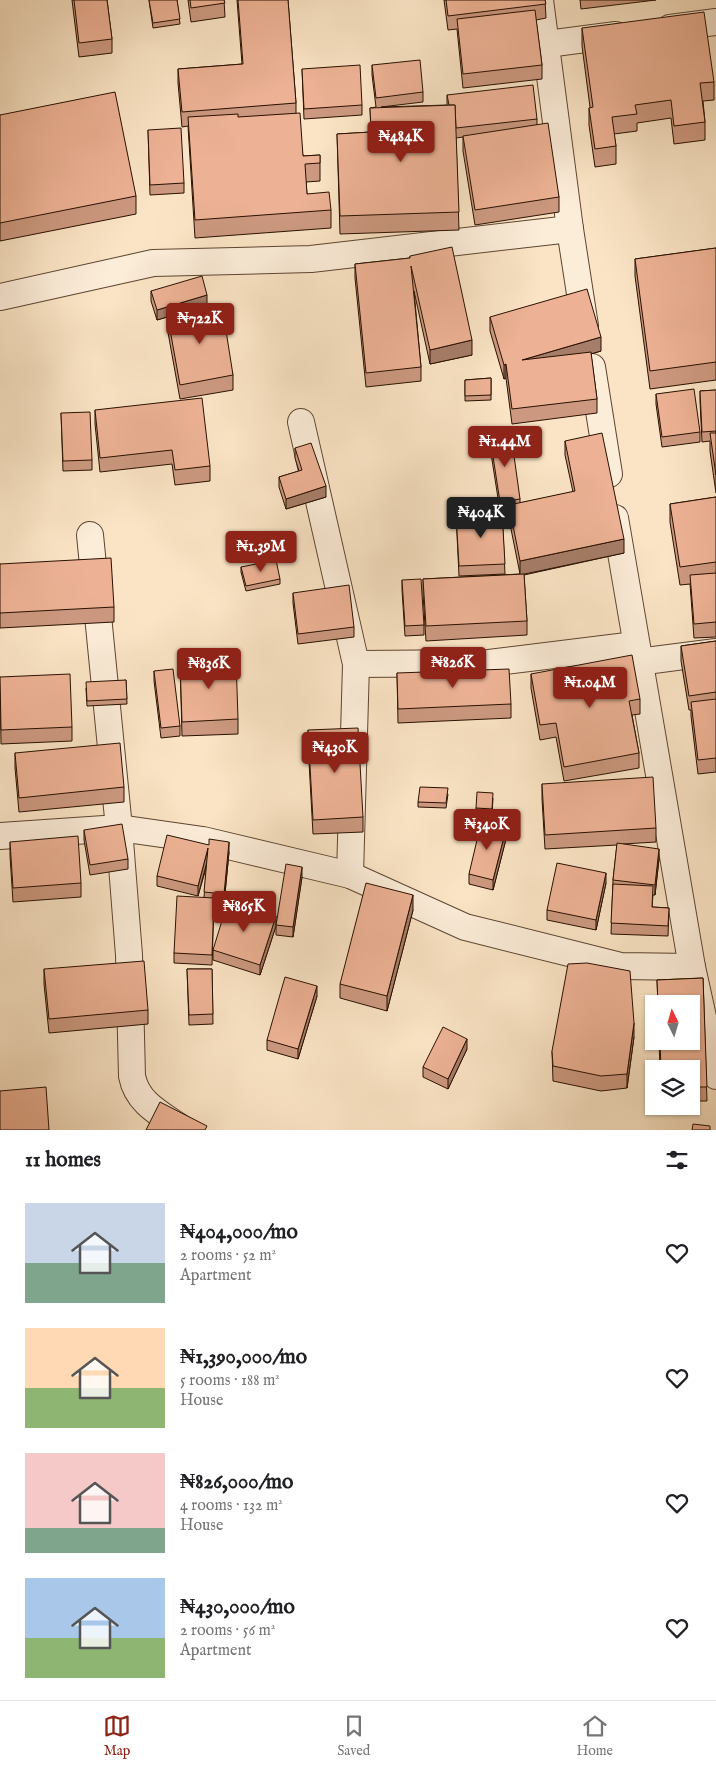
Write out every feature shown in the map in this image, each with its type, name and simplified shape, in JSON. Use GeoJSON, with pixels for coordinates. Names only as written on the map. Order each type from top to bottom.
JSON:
{"type":"FeatureCollection","features":[{"type":"Feature","properties":{"kind":"street"},"geometry":{"type":"LineString","coordinates":[[540,0],[570,229],[637,653],[692,967],[716,1076]]}},
{"type":"Feature","properties":{"kind":"street"},"geometry":{"type":"LineString","coordinates":[[546,44],[716,22]]}},
{"type":"Feature","properties":{"kind":"street"},"geometry":{"type":"LineString","coordinates":[[0,296],[153,263],[311,259],[570,229]]}},
{"type":"Feature","properties":{"kind":"street"},"geometry":{"type":"LineString","coordinates":[[301,422],[356,664],[350,875]]}},
{"type":"Feature","properties":{"kind":"street"},"geometry":{"type":"LineString","coordinates":[[90,535],[119,828],[129,955],[134,1090],[142,1100],[184,1130]]}},
{"type":"Feature","properties":{"kind":"street"},"geometry":{"type":"LineString","coordinates":[[356,664],[489,663],[637,653],[716,652]]}},
{"type":"Feature","properties":{"kind":"street"},"geometry":{"type":"LineString","coordinates":[[0,836],[119,828],[203,840],[350,875],[465,927],[621,966],[692,967]]}},
{"type":"Feature","properties":{"kind":"building"},"geometry":{"type":"Polygon","coordinates":[[[74,0],[107,0],[112,39],[79,43],[74,0]]]}},
{"type":"Feature","properties":{"kind":"building"},"geometry":{"type":"Polygon","coordinates":[[[149,0],[177,0],[180,19],[153,23],[149,0]]]}},
{"type":"Feature","properties":{"kind":"building"},"geometry":{"type":"Polygon","coordinates":[[[190,0],[224,0],[225,3],[191,8],[190,0]]]}},
{"type":"Feature","properties":{"kind":"building"},"geometry":{"type":"Polygon","coordinates":[[[238,0],[288,0],[296,103],[182,112],[178,69],[243,64],[238,0]]]}},
{"type":"Feature","properties":{"kind":"building"},"geometry":{"type":"Polygon","coordinates":[[[446,0],[545,0],[546,4],[448,16],[446,0]]]}},
{"type":"Feature","properties":{"kind":"building"},"geometry":{"type":"Polygon","coordinates":[[[535,10],[542,65],[463,74],[457,19],[535,10]]]}},
{"type":"Feature","properties":{"kind":"building"},"geometry":{"type":"Polygon","coordinates":[[[704,12],[714,82],[700,83],[705,122],[674,126],[671,100],[635,105],[637,114],[612,117],[616,146],[595,149],[589,108],[593,107],[582,28],[704,12]]]}},
{"type":"Feature","properties":{"kind":"building"},"geometry":{"type":"Polygon","coordinates":[[[420,60],[423,92],[376,98],[372,65],[420,60]]]}},
{"type":"Feature","properties":{"kind":"building"},"geometry":{"type":"Polygon","coordinates":[[[360,65],[362,105],[304,109],[302,69],[360,65]]]}},
{"type":"Feature","properties":{"kind":"building"},"geometry":{"type":"Polygon","coordinates":[[[533,85],[537,119],[456,128],[455,105],[449,105],[447,95],[533,85]]]}},
{"type":"Feature","properties":{"kind":"building"},"geometry":{"type":"Polygon","coordinates":[[[115,92],[136,196],[0,223],[0,115],[115,92]]]}},
{"type":"Feature","properties":{"kind":"building"},"geometry":{"type":"Polygon","coordinates":[[[455,105],[459,212],[340,216],[337,134],[371,132],[370,108],[455,105]]]}},
{"type":"Feature","properties":{"kind":"building"},"geometry":{"type":"Polygon","coordinates":[[[300,113],[303,156],[320,155],[320,163],[305,164],[307,194],[329,192],[331,210],[195,220],[188,117],[238,114],[238,117],[300,113]]]}},
{"type":"Feature","properties":{"kind":"building"},"geometry":{"type":"Polygon","coordinates":[[[548,123],[559,197],[475,210],[463,136],[548,123]]]}},
{"type":"Feature","properties":{"kind":"building"},"geometry":{"type":"Polygon","coordinates":[[[181,128],[184,183],[150,185],[148,130],[181,128]]]}},
{"type":"Feature","properties":{"kind":"building"},"geometry":{"type":"Polygon","coordinates":[[[452,247],[472,340],[430,350],[411,266],[421,367],[366,373],[355,264],[410,258],[410,256],[452,247]]]}},
{"type":"Feature","properties":{"kind":"building"},"geometry":{"type":"Polygon","coordinates":[[[716,248],[716,362],[650,371],[635,259],[716,248]]]}},
{"type":"Feature","properties":{"kind":"building"},"geometry":{"type":"Polygon","coordinates":[[[202,276],[207,295],[157,310],[151,291],[202,276]]]}},
{"type":"Feature","properties":{"kind":"building"},"geometry":{"type":"Polygon","coordinates":[[[587,289],[601,337],[522,360],[591,352],[597,399],[512,409],[506,364],[504,365],[490,317],[587,289]]]}},
{"type":"Feature","properties":{"kind":"building"},"geometry":{"type":"Polygon","coordinates":[[[212,305],[214,319],[224,318],[233,375],[180,385],[167,313],[212,305]]]}},
{"type":"Feature","properties":{"kind":"building"},"geometry":{"type":"Polygon","coordinates":[[[491,378],[491,395],[465,396],[465,380],[491,378]]]}},
{"type":"Feature","properties":{"kind":"building"},"geometry":{"type":"Polygon","coordinates":[[[694,389],[700,432],[662,437],[656,394],[694,389]]]}},
{"type":"Feature","properties":{"kind":"building"},"geometry":{"type":"Polygon","coordinates":[[[716,390],[716,431],[702,432],[700,391],[716,390]]]}},
{"type":"Feature","properties":{"kind":"building"},"geometry":{"type":"Polygon","coordinates":[[[202,398],[210,466],[175,470],[172,450],[100,458],[95,410],[202,398]]]}},
{"type":"Feature","properties":{"kind":"building"},"geometry":{"type":"Polygon","coordinates":[[[90,412],[92,460],[63,461],[61,413],[90,412]]]}},
{"type":"Feature","properties":{"kind":"building"},"geometry":{"type":"Polygon","coordinates":[[[602,433],[624,539],[520,561],[509,505],[575,491],[565,441],[602,433]]]}},
{"type":"Feature","properties":{"kind":"building"},"geometry":{"type":"Polygon","coordinates":[[[710,433],[716,433],[716,475],[710,433]]]}},
{"type":"Feature","properties":{"kind":"building"},"geometry":{"type":"Polygon","coordinates":[[[511,434],[520,499],[500,502],[490,437],[511,434]]]}},
{"type":"Feature","properties":{"kind":"building"},"geometry":{"type":"Polygon","coordinates":[[[311,443],[326,486],[286,499],[279,477],[302,470],[295,448],[311,443]]]}},
{"type":"Feature","properties":{"kind":"building"},"geometry":{"type":"Polygon","coordinates":[[[716,497],[716,562],[680,567],[670,504],[716,497]]]}},
{"type":"Feature","properties":{"kind":"building"},"geometry":{"type":"Polygon","coordinates":[[[502,511],[505,564],[459,566],[456,514],[502,511]]]}},
{"type":"Feature","properties":{"kind":"building"},"geometry":{"type":"Polygon","coordinates":[[[111,558],[114,607],[0,613],[0,564],[111,558]]]}},
{"type":"Feature","properties":{"kind":"building"},"geometry":{"type":"Polygon","coordinates":[[[276,560],[280,579],[246,586],[241,567],[276,560]]]}},
{"type":"Feature","properties":{"kind":"building"},"geometry":{"type":"Polygon","coordinates":[[[716,573],[716,622],[694,624],[690,575],[716,573]]]}},
{"type":"Feature","properties":{"kind":"building"},"geometry":{"type":"Polygon","coordinates":[[[524,574],[527,621],[426,626],[423,579],[524,574]]]}},
{"type":"Feature","properties":{"kind":"building"},"geometry":{"type":"Polygon","coordinates":[[[421,579],[424,625],[405,626],[402,580],[421,579]]]}},
{"type":"Feature","properties":{"kind":"building"},"geometry":{"type":"Polygon","coordinates":[[[349,585],[354,627],[298,634],[293,593],[349,585]]]}},
{"type":"Feature","properties":{"kind":"building"},"geometry":{"type":"Polygon","coordinates":[[[716,641],[716,692],[689,696],[681,646],[716,641]]]}},
{"type":"Feature","properties":{"kind":"building"},"geometry":{"type":"Polygon","coordinates":[[[632,655],[640,699],[629,701],[639,753],[564,767],[556,723],[540,725],[531,674],[632,655]]]}},
{"type":"Feature","properties":{"kind":"building"},"geometry":{"type":"Polygon","coordinates":[[[236,659],[238,719],[182,722],[180,661],[236,659]]]}},
{"type":"Feature","properties":{"kind":"building"},"geometry":{"type":"Polygon","coordinates":[[[173,669],[180,726],[161,728],[154,671],[173,669]]]}},
{"type":"Feature","properties":{"kind":"building"},"geometry":{"type":"Polygon","coordinates":[[[509,669],[511,704],[398,709],[397,673],[509,669]]]}},
{"type":"Feature","properties":{"kind":"building"},"geometry":{"type":"Polygon","coordinates":[[[70,674],[72,727],[1,730],[0,677],[70,674]]]}},
{"type":"Feature","properties":{"kind":"building"},"geometry":{"type":"Polygon","coordinates":[[[126,680],[127,699],[87,701],[86,682],[126,680]]]}},
{"type":"Feature","properties":{"kind":"building"},"geometry":{"type":"Polygon","coordinates":[[[716,699],[716,758],[698,760],[691,702],[716,699]]]}},
{"type":"Feature","properties":{"kind":"building"},"geometry":{"type":"Polygon","coordinates":[[[358,728],[363,817],[313,820],[308,730],[358,728]]]}},
{"type":"Feature","properties":{"kind":"building"},"geometry":{"type":"Polygon","coordinates":[[[120,743],[124,787],[19,798],[15,753],[120,743]]]}},
{"type":"Feature","properties":{"kind":"building"},"geometry":{"type":"Polygon","coordinates":[[[653,777],[656,828],[545,835],[542,784],[653,777]]]}},
{"type":"Feature","properties":{"kind":"building"},"geometry":{"type":"Polygon","coordinates":[[[420,787],[448,788],[446,803],[418,802],[420,787]]]}},
{"type":"Feature","properties":{"kind":"building"},"geometry":{"type":"Polygon","coordinates":[[[477,792],[493,793],[492,809],[476,808],[477,792]]]}},
{"type":"Feature","properties":{"kind":"building"},"geometry":{"type":"Polygon","coordinates":[[[481,823],[506,829],[493,880],[469,874],[481,823]]]}},
{"type":"Feature","properties":{"kind":"building"},"geometry":{"type":"Polygon","coordinates":[[[122,824],[128,859],[90,865],[84,830],[122,824]]]}},
{"type":"Feature","properties":{"kind":"building"},"geometry":{"type":"Polygon","coordinates":[[[167,835],[209,845],[209,839],[229,842],[224,894],[204,892],[208,848],[198,886],[157,876],[167,835]]]}},
{"type":"Feature","properties":{"kind":"building"},"geometry":{"type":"Polygon","coordinates":[[[78,836],[81,883],[13,888],[10,842],[78,836]]]}},
{"type":"Feature","properties":{"kind":"building"},"geometry":{"type":"Polygon","coordinates":[[[617,843],[659,849],[655,885],[613,880],[617,843]]]}},
{"type":"Feature","properties":{"kind":"building"},"geometry":{"type":"Polygon","coordinates":[[[557,863],[606,873],[596,920],[547,910],[557,863]]]}},
{"type":"Feature","properties":{"kind":"building"},"geometry":{"type":"Polygon","coordinates":[[[286,864],[302,867],[293,927],[276,925],[286,864]]]}},
{"type":"Feature","properties":{"kind":"building"},"geometry":{"type":"Polygon","coordinates":[[[366,883],[413,895],[387,996],[340,984],[366,883]]]}},
{"type":"Feature","properties":{"kind":"building"},"geometry":{"type":"Polygon","coordinates":[[[613,884],[653,886],[652,907],[669,908],[668,926],[611,923],[613,884]]]}},
{"type":"Feature","properties":{"kind":"building"},"geometry":{"type":"Polygon","coordinates":[[[177,896],[214,898],[212,955],[174,953],[177,896]]]}},
{"type":"Feature","properties":{"kind":"building"},"geometry":{"type":"Polygon","coordinates":[[[228,901],[276,916],[260,965],[213,950],[228,901]]]}},
{"type":"Feature","properties":{"kind":"building"},"geometry":{"type":"Polygon","coordinates":[[[144,961],[148,1010],[49,1019],[44,969],[144,961]]]}},
{"type":"Feature","properties":{"kind":"building"},"geometry":{"type":"Polygon","coordinates":[[[587,963],[630,971],[634,1023],[627,1074],[601,1076],[553,1066],[552,1051],[568,964],[587,963]]]}},
{"type":"Feature","properties":{"kind":"building"},"geometry":{"type":"Polygon","coordinates":[[[187,969],[212,969],[213,1014],[189,1015],[187,969]]]}},
{"type":"Feature","properties":{"kind":"building"},"geometry":{"type":"Polygon","coordinates":[[[285,977],[317,986],[298,1049],[267,1040],[285,977]]]}},
{"type":"Feature","properties":{"kind":"building"},"geometry":{"type":"Polygon","coordinates":[[[703,978],[707,1087],[700,1087],[700,1060],[661,1060],[660,1050],[700,1050],[700,995],[658,995],[657,980],[703,978]]]}},
{"type":"Feature","properties":{"kind":"building"},"geometry":{"type":"Polygon","coordinates":[[[443,1027],[467,1039],[448,1079],[423,1067],[443,1027]]]}},
{"type":"Feature","properties":{"kind":"building"},"geometry":{"type":"Polygon","coordinates":[[[46,1087],[49,1130],[0,1130],[0,1091],[46,1087]]]}},
{"type":"Feature","properties":{"kind":"building"},"geometry":{"type":"Polygon","coordinates":[[[160,1102],[207,1126],[205,1130],[146,1130],[160,1102]]]}},
{"type":"Feature","properties":{"kind":"building"},"geometry":{"type":"Polygon","coordinates":[[[693,1124],[710,1126],[710,1130],[692,1130],[693,1124]]]}}]}
